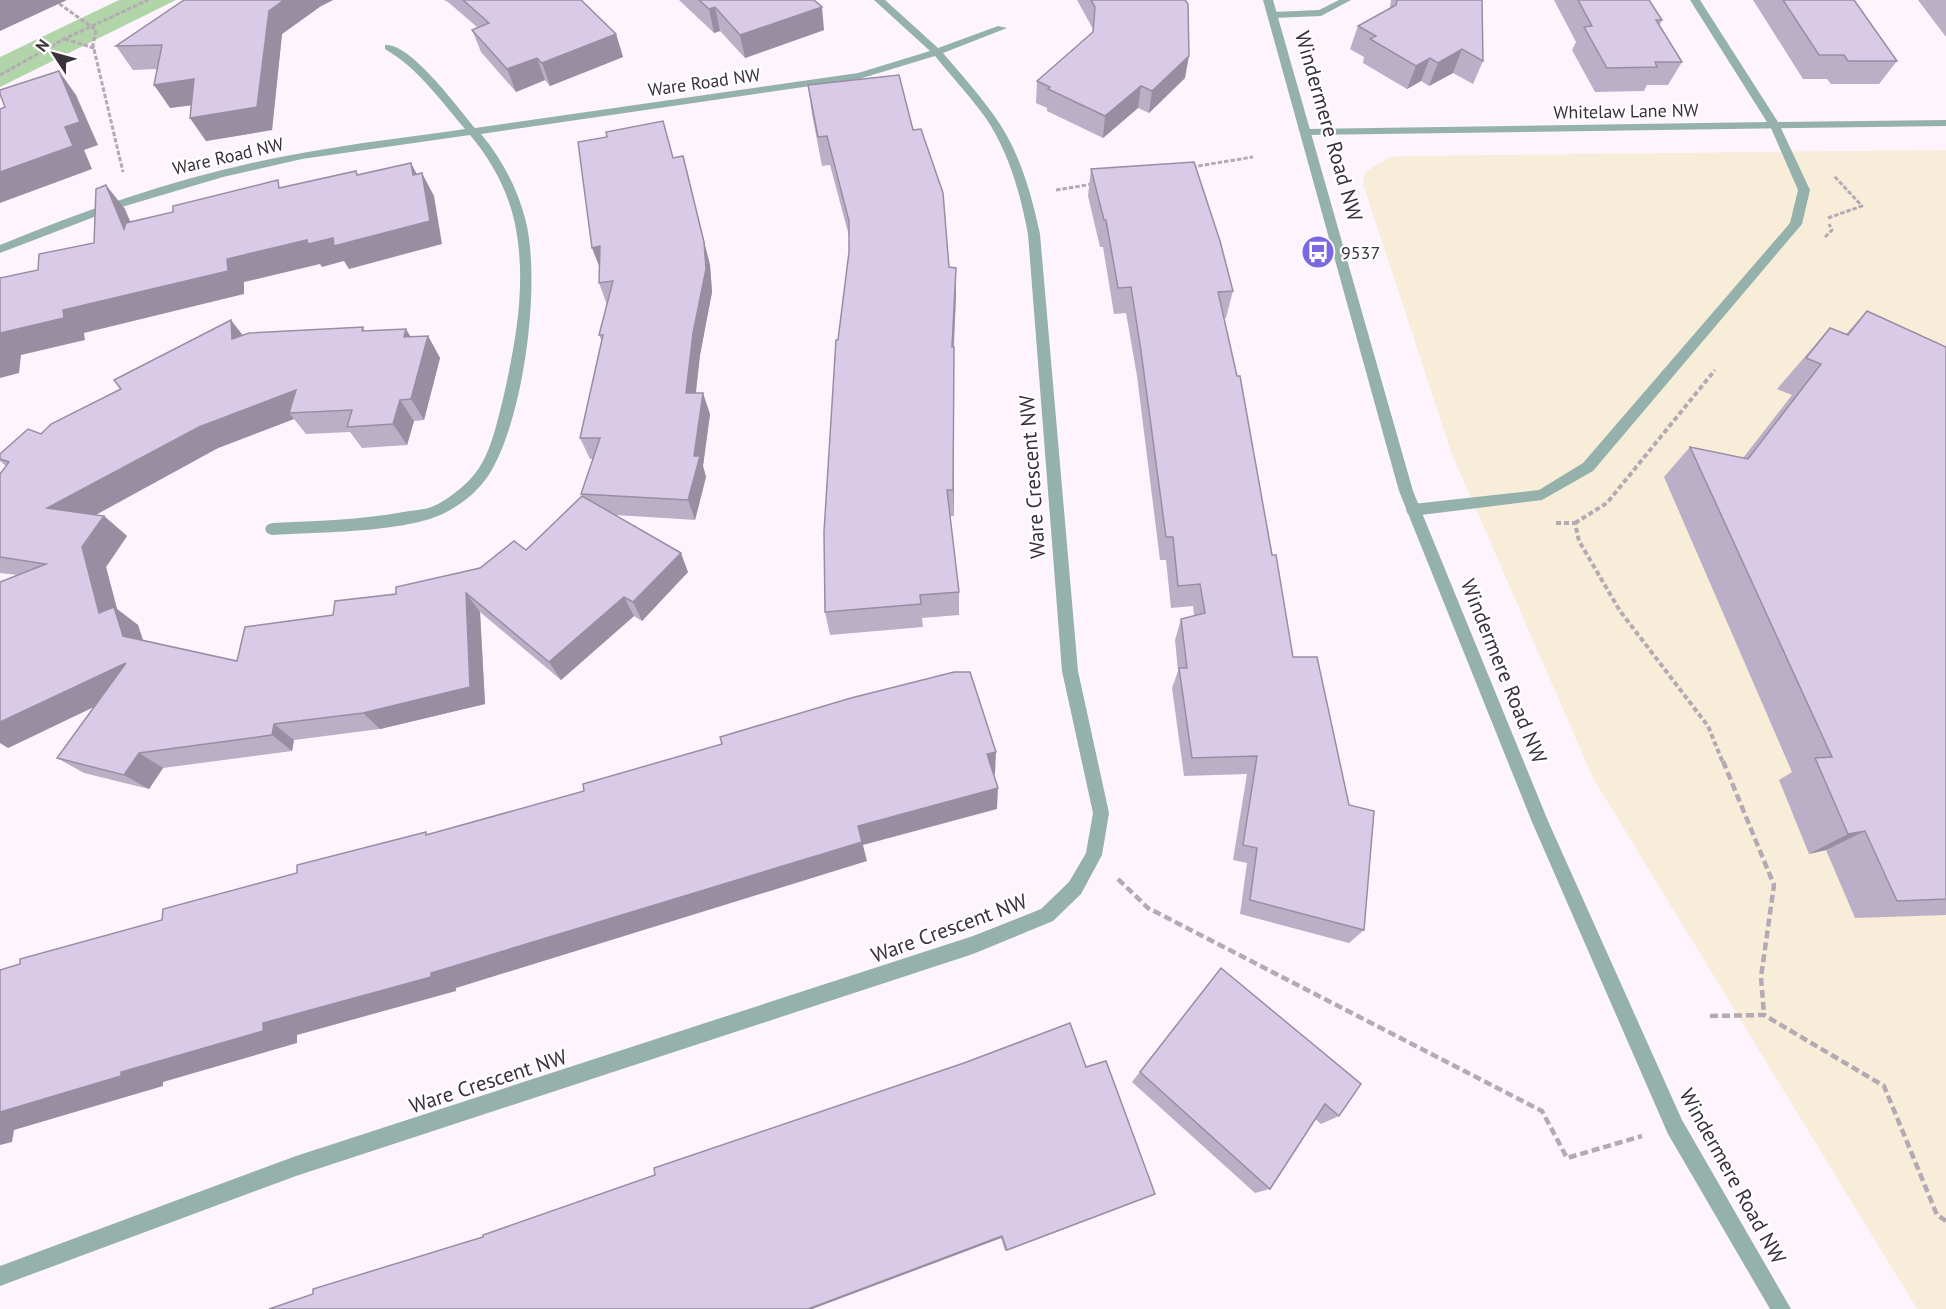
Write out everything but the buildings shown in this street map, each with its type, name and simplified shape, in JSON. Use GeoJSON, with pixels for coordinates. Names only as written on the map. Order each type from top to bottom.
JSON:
{"type":"FeatureCollection","features":[{"type":"Feature","properties":{"kind":"street","name":"Ware Crescent NW"},"geometry":{"type":"LineString","coordinates":[[0,1276],[296,1166],[973,945],[1047,915],[1075,888],[1094,855],[1101,813],[1070,671],[1034,234],[1026,195],[1012,158],[990,117],[937,52],[908,23],[879,0]]}},
{"type":"Feature","properties":{"kind":"street","name":"Windermere Road NW"},"geometry":{"type":"LineString","coordinates":[[1268,0],[1413,510],[1540,822],[1675,1127],[1781,1309]]}},
{"type":"Feature","properties":{"kind":"street","name":"Windermere Road NW"},"geometry":{"type":"LineString","coordinates":[[1273,15],[1321,13],[1346,0]]}},
{"type":"Feature","properties":{"kind":"street"},"geometry":{"type":"LineString","coordinates":[[1413,510],[1542,495],[1592,462],[1796,224],[1804,190],[1775,126],[1695,0]]}},
{"type":"Feature","properties":{"kind":"street"},"geometry":{"type":"LineString","coordinates":[[937,52],[1002,28]]}},
{"type":"Feature","properties":{"kind":"street"},"geometry":{"type":"LineString","coordinates":[[272,529],[378,523],[435,512],[465,492],[484,472],[498,446],[521,346],[527,291],[526,248],[520,216],[498,165],[422,69],[407,56],[389,47]]}},
{"type":"Feature","properties":{"kind":"street","name":"Ware Road NW"},"geometry":{"type":"LineString","coordinates":[[0,249],[129,199],[187,182],[302,156],[849,78],[937,52]]}},
{"type":"Feature","properties":{"kind":"street","name":"Whitelaw Lane NW"},"geometry":{"type":"LineString","coordinates":[[1306,132],[1946,123]]}},
{"type":"Feature","properties":{"kind":"path"},"geometry":{"type":"LineString","coordinates":[[54,0],[96,30],[94,48],[129,199]]}},
{"type":"Feature","properties":{"kind":"path"},"geometry":{"type":"LineString","coordinates":[[0,75],[64,39],[148,0]]}},
{"type":"Feature","properties":{"kind":"path"},"geometry":{"type":"LineString","coordinates":[[64,39],[94,48]]}},
{"type":"Feature","properties":{"kind":"path"},"geometry":{"type":"LineString","coordinates":[[1185,169],[1253,157]]}},
{"type":"Feature","properties":{"kind":"path"},"geometry":{"type":"LineString","coordinates":[[1026,195],[1094,184]]}},
{"type":"Feature","properties":{"kind":"path"},"geometry":{"type":"LineString","coordinates":[[1553,523],[1575,524],[1579,540],[1620,611],[1708,726],[1774,885],[1761,977],[1764,1015]]}},
{"type":"Feature","properties":{"kind":"path"},"geometry":{"type":"LineString","coordinates":[[1094,855],[1148,908],[1542,1111],[1567,1158],[1675,1127]]}},
{"type":"Feature","properties":{"kind":"path"},"geometry":{"type":"LineString","coordinates":[[1710,1016],[1764,1015],[1884,1086],[1937,1215],[1946,1221]]}},
{"type":"Feature","properties":{"kind":"shaded area"},"geometry":{"type":"Polygon","coordinates":[[[1946,150],[1946,1309],[1917,1309],[1593,778],[1452,454],[1363,184],[1365,172],[1390,157],[1402,156],[1946,150]]]}},
{"type":"Feature","properties":{"kind":"green space"},"geometry":{"type":"Polygon","coordinates":[[[119,0],[176,0],[0,87],[0,57],[119,0]]]}},
{"type":"Feature","properties":{"kind":"place","name":"9537"},"geometry":{"type":"Point","coordinates":[1318,252]}}]}
